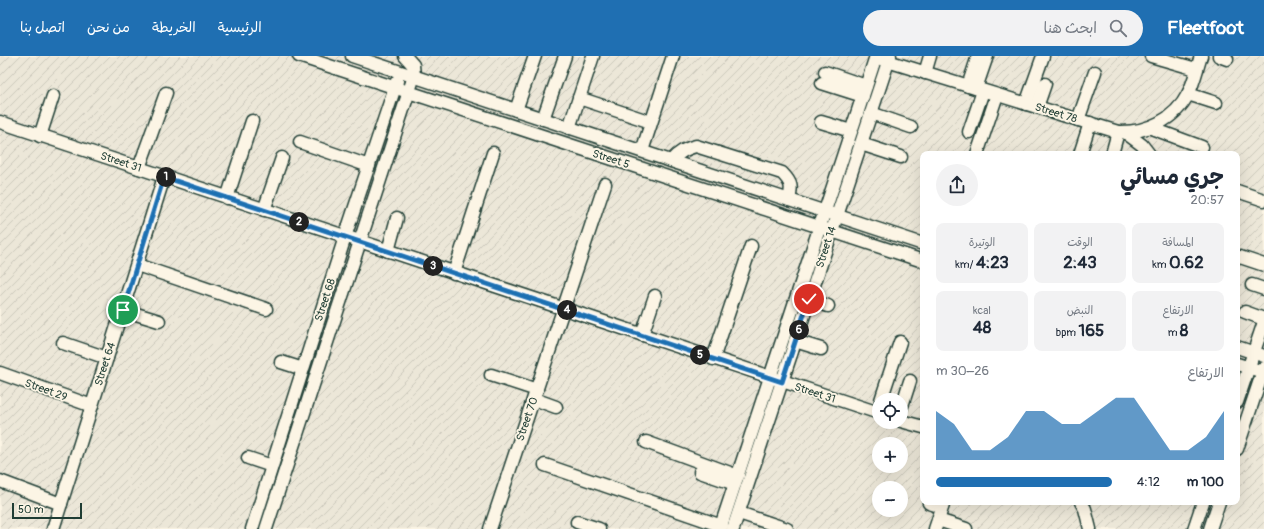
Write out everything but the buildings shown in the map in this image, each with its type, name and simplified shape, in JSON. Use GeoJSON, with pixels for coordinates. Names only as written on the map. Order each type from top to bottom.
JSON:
{"type":"FeatureCollection","features":[{"type":"Feature","properties":{"kind":"street","name":"Street 5"},"geometry":{"type":"LineString","coordinates":[[299,56],[920,260]]}},
{"type":"Feature","properties":{"kind":"street","name":"Street 5"},"geometry":{"type":"LineString","coordinates":[[352,56],[920,243]]}},
{"type":"Feature","properties":{"kind":"street"},"geometry":{"type":"LineString","coordinates":[[405,56],[413,65],[414,76]]}},
{"type":"Feature","properties":{"kind":"street"},"geometry":{"type":"LineString","coordinates":[[516,110],[535,56]]}},
{"type":"Feature","properties":{"kind":"street"},"geometry":{"type":"LineString","coordinates":[[543,119],[565,56]]}},
{"type":"Feature","properties":{"kind":"street"},"geometry":{"type":"LineString","coordinates":[[569,128],[593,56]]}},
{"type":"Feature","properties":{"kind":"street"},"geometry":{"type":"LineString","coordinates":[[642,151],[673,56]]}},
{"type":"Feature","properties":{"kind":"street"},"geometry":{"type":"LineString","coordinates":[[924,73],[930,56]]}},
{"type":"Feature","properties":{"kind":"street"},"geometry":{"type":"LineString","coordinates":[[969,132],[976,88],[978,56]]}},
{"type":"Feature","properties":{"kind":"street"},"geometry":{"type":"LineString","coordinates":[[976,88],[987,56]]}},
{"type":"Feature","properties":{"kind":"street"},"geometry":{"type":"LineString","coordinates":[[1032,106],[1043,56]]}},
{"type":"Feature","properties":{"kind":"street"},"geometry":{"type":"LineString","coordinates":[[1151,56],[1197,60]]}},
{"type":"Feature","properties":{"kind":"street","name":"Street 78"},"geometry":{"type":"LineString","coordinates":[[876,57],[889,59],[924,73],[1084,122],[1122,132],[1151,128],[1166,120],[1179,108],[1188,94],[1197,60]]}},
{"type":"Feature","properties":{"kind":"street","name":"Street 14"},"geometry":{"type":"LineString","coordinates":[[721,527],[876,57]]}},
{"type":"Feature","properties":{"kind":"street","name":"Street 14"},"geometry":{"type":"LineString","coordinates":[[733,529],[889,59]]}},
{"type":"Feature","properties":{"kind":"street","name":"Street 68"},"geometry":{"type":"LineString","coordinates":[[252,529],[345,237],[400,72]]}},
{"type":"Feature","properties":{"kind":"street"},"geometry":{"type":"LineString","coordinates":[[1080,151],[1084,122],[1095,72]]}},
{"type":"Feature","properties":{"kind":"street","name":"Street 68"},"geometry":{"type":"LineString","coordinates":[[266,529],[414,76]]}},
{"type":"Feature","properties":{"kind":"street"},"geometry":{"type":"LineString","coordinates":[[824,78],[864,91]]}},
{"type":"Feature","properties":{"kind":"street"},"geometry":{"type":"LineString","coordinates":[[1032,106],[1045,84]]}},
{"type":"Feature","properties":{"kind":"street"},"geometry":{"type":"LineString","coordinates":[[139,168],[166,93]]}},
{"type":"Feature","properties":{"kind":"street"},"geometry":{"type":"LineString","coordinates":[[1188,94],[1216,103]]}},
{"type":"Feature","properties":{"kind":"street"},"geometry":{"type":"LineString","coordinates":[[978,151],[997,95]]}},
{"type":"Feature","properties":{"kind":"street"},"geometry":{"type":"LineString","coordinates":[[40,136],[53,96]]}},
{"type":"Feature","properties":{"kind":"street"},"geometry":{"type":"LineString","coordinates":[[579,98],[651,122]]}},
{"type":"Feature","properties":{"kind":"street"},"geometry":{"type":"LineString","coordinates":[[871,113],[911,126]]}},
{"type":"Feature","properties":{"kind":"street"},"geometry":{"type":"LineString","coordinates":[[227,198],[252,121]]}},
{"type":"Feature","properties":{"kind":"street","name":"Street 31"},"geometry":{"type":"LineString","coordinates":[[0,122],[782,382],[872,409]]}},
{"type":"Feature","properties":{"kind":"street"},"geometry":{"type":"LineString","coordinates":[[821,122],[851,131]]}},
{"type":"Feature","properties":{"kind":"street"},"geometry":{"type":"LineString","coordinates":[[1151,128],[1202,147]]}},
{"type":"Feature","properties":{"kind":"street"},"geometry":{"type":"LineString","coordinates":[[1113,151],[1122,132],[1142,145],[1147,151]]}},
{"type":"Feature","properties":{"kind":"street"},"geometry":{"type":"LineString","coordinates":[[300,142],[369,166]]}},
{"type":"Feature","properties":{"kind":"street"},"geometry":{"type":"LineString","coordinates":[[861,144],[901,157]]}},
{"type":"Feature","properties":{"kind":"street"},"geometry":{"type":"LineString","coordinates":[[671,161],[678,153],[686,148],[696,146],[782,173],[789,180],[792,189],[789,200]]}},
{"type":"Feature","properties":{"kind":"street"},"geometry":{"type":"LineString","coordinates":[[454,273],[493,153]]}},
{"type":"Feature","properties":{"kind":"street"},"geometry":{"type":"LineString","coordinates":[[264,210],[282,158]]}},
{"type":"Feature","properties":{"kind":"street","name":"Street 64"},"geometry":{"type":"LineString","coordinates":[[53,529],[164,177]]}},
{"type":"Feature","properties":{"kind":"street","name":"Street 70"},"geometry":{"type":"LineString","coordinates":[[490,529],[605,184]]}},
{"type":"Feature","properties":{"kind":"street"},"geometry":{"type":"LineString","coordinates":[[1240,192],[1264,200]]}},
{"type":"Feature","properties":{"kind":"street"},"geometry":{"type":"LineString","coordinates":[[388,251],[397,218]]}},
{"type":"Feature","properties":{"kind":"street"},"geometry":{"type":"LineString","coordinates":[[713,359],[751,246]]}},
{"type":"Feature","properties":{"kind":"street"},"geometry":{"type":"LineString","coordinates":[[1240,257],[1264,265]]}},
{"type":"Feature","properties":{"kind":"street"},"geometry":{"type":"LineString","coordinates":[[137,265],[266,309]]}},
{"type":"Feature","properties":{"kind":"street"},"geometry":{"type":"LineString","coordinates":[[1252,285],[1264,289]]}},
{"type":"Feature","properties":{"kind":"street"},"geometry":{"type":"LineString","coordinates":[[642,335],[655,296]]}},
{"type":"Feature","properties":{"kind":"street"},"geometry":{"type":"LineString","coordinates":[[809,299],[828,306]]}},
{"type":"Feature","properties":{"kind":"street"},"geometry":{"type":"LineString","coordinates":[[123,310],[159,321]]}},
{"type":"Feature","properties":{"kind":"street"},"geometry":{"type":"LineString","coordinates":[[1240,394],[1249,368],[1259,354],[1264,320],[1245,312]]}},
{"type":"Feature","properties":{"kind":"street"},"geometry":{"type":"LineString","coordinates":[[795,341],[821,350]]}},
{"type":"Feature","properties":{"kind":"street"},"geometry":{"type":"LineString","coordinates":[[883,393],[900,342]]}},
{"type":"Feature","properties":{"kind":"street"},"geometry":{"type":"LineString","coordinates":[[63,343],[107,358]]}},
{"type":"Feature","properties":{"kind":"street"},"geometry":{"type":"LineString","coordinates":[[1240,348],[1259,354]]}},
{"type":"Feature","properties":{"kind":"street"},"geometry":{"type":"LineString","coordinates":[[281,362],[303,369]]}},
{"type":"Feature","properties":{"kind":"street"},"geometry":{"type":"LineString","coordinates":[[1240,365],[1264,371],[1240,440]]}},
{"type":"Feature","properties":{"kind":"street","name":"Street 29"},"geometry":{"type":"LineString","coordinates":[[0,373],[92,406]]}},
{"type":"Feature","properties":{"kind":"street"},"geometry":{"type":"LineString","coordinates":[[491,375],[535,395],[556,407]]}},
{"type":"Feature","properties":{"kind":"street"},"geometry":{"type":"LineString","coordinates":[[906,393],[910,380]]}},
{"type":"Feature","properties":{"kind":"street"},"geometry":{"type":"LineString","coordinates":[[908,423],[920,427]]}},
{"type":"Feature","properties":{"kind":"street"},"geometry":{"type":"LineString","coordinates":[[646,442],[736,480]]}},
{"type":"Feature","properties":{"kind":"street"},"geometry":{"type":"LineString","coordinates":[[248,458],[272,466]]}},
{"type":"Feature","properties":{"kind":"street"},"geometry":{"type":"LineString","coordinates":[[545,465],[721,527]]}},
{"type":"Feature","properties":{"kind":"street"},"geometry":{"type":"LineString","coordinates":[[700,472],[736,480]]}},
{"type":"Feature","properties":{"kind":"street"},"geometry":{"type":"LineString","coordinates":[[0,482],[61,504]]}},
{"type":"Feature","properties":{"kind":"street"},"geometry":{"type":"LineString","coordinates":[[943,505],[937,524],[966,529]]}},
{"type":"Feature","properties":{"kind":"street"},"geometry":{"type":"LineString","coordinates":[[1083,505],[1090,529]]}},
{"type":"Feature","properties":{"kind":"street"},"geometry":{"type":"LineString","coordinates":[[1194,529],[1200,505]]}},
{"type":"Feature","properties":{"kind":"street"},"geometry":{"type":"LineString","coordinates":[[1210,529],[1218,505]]}},
{"type":"Feature","properties":{"kind":"street"},"geometry":{"type":"LineString","coordinates":[[739,513],[787,529]]}},
{"type":"Feature","properties":{"kind":"street"},"geometry":{"type":"LineString","coordinates":[[577,522],[599,529]]}},
{"type":"Feature","properties":{"kind":"shaded area"},"geometry":{"type":"Polygon","coordinates":[[[0,56],[1264,56],[1264,529],[0,529],[0,56]]]}},
{"type":"Feature","properties":{"kind":"route"},"geometry":{"type":"LineString","coordinates":[[123,310],[164,177],[782,382],[809,299]]}}]}
